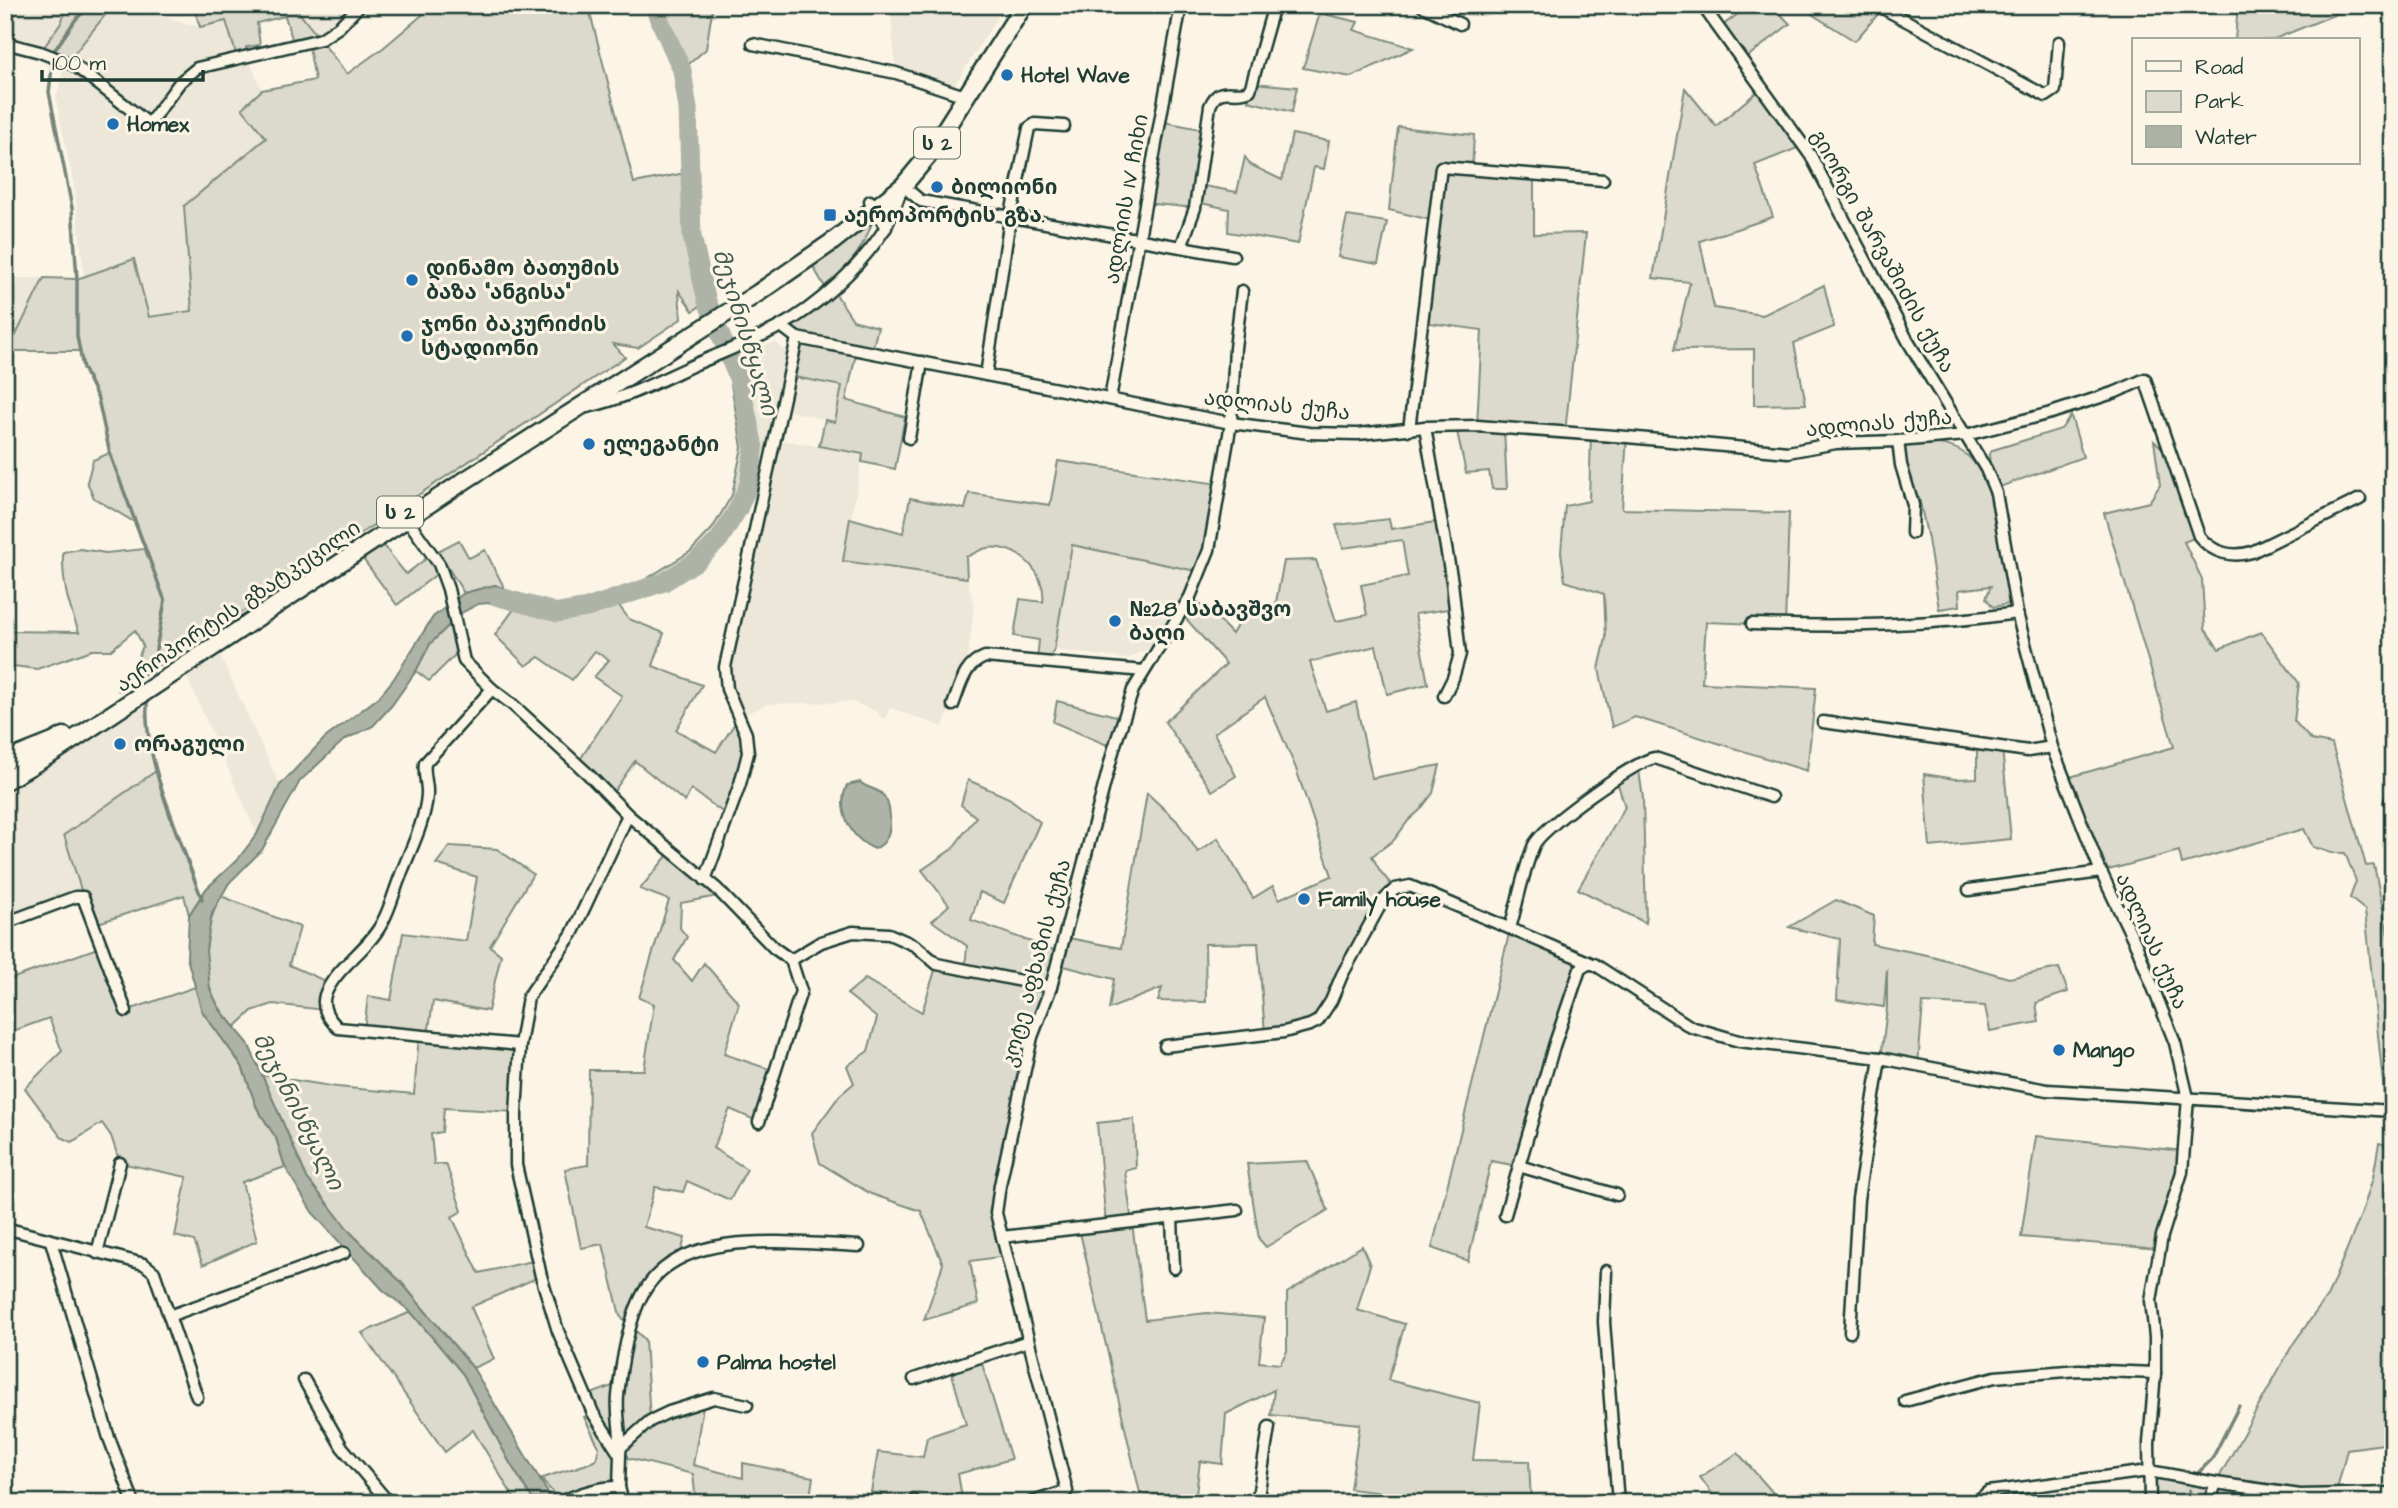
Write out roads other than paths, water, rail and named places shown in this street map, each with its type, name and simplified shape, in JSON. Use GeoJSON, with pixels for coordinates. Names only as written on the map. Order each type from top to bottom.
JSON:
{"type":"FeatureCollection","features":[{"type":"Feature","properties":{"kind":"highway","name":"აეროპორტის გზატკეცილი"},"geometry":{"type":"LineString","coordinates":[[873,205],[921,151],[1014,5]]}},
{"type":"Feature","properties":{"kind":"highway","name":"აეროპორტის გზატკეცილი"},"geometry":{"type":"LineString","coordinates":[[5,781],[25,772],[168,671],[727,306],[802,263],[873,205],[903,186],[935,146],[1024,5]]}},
{"type":"Feature","properties":{"kind":"highway","name":"აეროპორტის გზატკეცილი"},"geometry":{"type":"LineString","coordinates":[[168,671],[576,409],[697,326]]}},
{"type":"Feature","properties":{"kind":"highway","name":"აეროპორტის გზატკეცილი"},"geometry":{"type":"LineString","coordinates":[[5,761],[52,742],[135,693]]}},
{"type":"Feature","properties":{"kind":"street"},"geometry":{"type":"LineString","coordinates":[[5,43],[74,65],[149,124],[180,82],[197,68],[321,39],[340,27],[360,5]]}},
{"type":"Feature","properties":{"kind":"street","name":"ადლიის IV ჩიხი"},"geometry":{"type":"LineString","coordinates":[[1110,399],[1181,5]]}},
{"type":"Feature","properties":{"kind":"street"},"geometry":{"type":"LineString","coordinates":[[1181,247],[1195,208],[1213,97],[1219,93],[1250,90],[1274,5]]}},
{"type":"Feature","properties":{"kind":"street"},"geometry":{"type":"LineString","coordinates":[[1421,5],[1460,24]]}},
{"type":"Feature","properties":{"kind":"street","name":"გიორგი შარვაშიძის ქუჩა"},"geometry":{"type":"LineString","coordinates":[[1702,5],[1811,156],[1909,343],[1966,435]]}},
{"type":"Feature","properties":{"kind":"street"},"geometry":{"type":"LineString","coordinates":[[1877,5],[2046,96],[2055,90],[2059,42]]}},
{"type":"Feature","properties":{"kind":"street"},"geometry":{"type":"LineString","coordinates":[[753,44],[895,73],[959,94]]}},
{"type":"Feature","properties":{"kind":"street"},"geometry":{"type":"LineString","coordinates":[[986,375],[1010,219],[1029,128],[1035,124],[1064,126]]}},
{"type":"Feature","properties":{"kind":"street"},"geometry":{"type":"LineString","coordinates":[[1409,430],[1441,167],[1603,180]]}},
{"type":"Feature","properties":{"kind":"street"},"geometry":{"type":"LineString","coordinates":[[576,409],[617,398],[781,326],[832,288],[863,258],[886,228],[903,186],[921,201],[1010,219],[1233,256]]}},
{"type":"Feature","properties":{"kind":"street"},"geometry":{"type":"LineString","coordinates":[[873,205],[886,228]]}},
{"type":"Feature","properties":{"kind":"street","name":"კოტე აფხაზის ქუჩა"},"geometry":{"type":"LineString","coordinates":[[1030,1503],[1067,1491],[996,1213],[1000,1185],[1032,1037],[1051,987],[1114,747],[1133,690],[1190,597],[1209,550],[1231,424],[1242,291]]}},
{"type":"Feature","properties":{"kind":"street","name":"ადლიას ქუჩა"},"geometry":{"type":"LineString","coordinates":[[781,326],[797,338],[1231,424],[1309,433],[1358,434],[1477,426],[1787,452],[1836,443],[1966,435],[1986,469],[1996,493],[2017,613],[2052,747],[2101,872],[2144,964],[2175,1043],[2188,1097],[2182,1172],[2162,1236],[2151,1301],[2155,1373],[2149,1443],[2150,1503]]}},
{"type":"Feature","properties":{"kind":"street"},"geometry":{"type":"LineString","coordinates":[[705,880],[740,784],[748,753],[746,734],[727,690],[725,667],[797,338]]}},
{"type":"Feature","properties":{"kind":"street"},"geometry":{"type":"LineString","coordinates":[[909,438],[922,362]]}},
{"type":"Feature","properties":{"kind":"street"},"geometry":{"type":"LineString","coordinates":[[1966,435],[2051,413],[2116,392],[2145,379],[2200,536],[2207,546],[2230,554],[2252,552],[2360,499]]}},
{"type":"Feature","properties":{"kind":"street"},"geometry":{"type":"LineString","coordinates":[[1426,428],[1452,582],[1460,654],[1453,678],[1444,695]]}},
{"type":"Feature","properties":{"kind":"street"},"geometry":{"type":"LineString","coordinates":[[1898,441],[1901,466],[1913,505],[1912,533]]}},
{"type":"Feature","properties":{"kind":"street"},"geometry":{"type":"LineString","coordinates":[[407,519],[439,564],[448,589],[464,661],[587,773],[628,816],[716,888],[774,948],[791,960],[801,991],[759,1122]]}},
{"type":"Feature","properties":{"kind":"street"},"geometry":{"type":"LineString","coordinates":[[1752,624],[1833,627],[1944,623],[2017,613]]}},
{"type":"Feature","properties":{"kind":"street"},"geometry":{"type":"LineString","coordinates":[[953,705],[967,667],[985,657],[1144,671]]}},
{"type":"Feature","properties":{"kind":"street"},"geometry":{"type":"LineString","coordinates":[[492,689],[425,763],[423,771],[427,794],[422,817],[382,924],[362,952],[337,975],[325,996],[324,1010],[338,1028],[520,1045]]}},
{"type":"Feature","properties":{"kind":"street"},"geometry":{"type":"LineString","coordinates":[[1823,722],[2028,751],[2052,747]]}},
{"type":"Feature","properties":{"kind":"street"},"geometry":{"type":"LineString","coordinates":[[1510,928],[1534,843],[1554,822],[1637,764],[1655,758],[1770,797]]}},
{"type":"Feature","properties":{"kind":"street"},"geometry":{"type":"LineString","coordinates":[[620,1452],[593,1413],[558,1331],[541,1276],[516,1165],[516,1112],[520,1045],[528,997],[572,934],[628,816]]}},
{"type":"Feature","properties":{"kind":"street"},"geometry":{"type":"LineString","coordinates":[[1969,890],[2101,872]]}},
{"type":"Feature","properties":{"kind":"street"},"geometry":{"type":"LineString","coordinates":[[1165,1046],[1284,1032],[1318,1021],[1382,902],[1395,889],[1410,886],[1594,964],[1691,1027],[1739,1041],[1880,1058],[2047,1090],[2393,1111]]}},
{"type":"Feature","properties":{"kind":"street"},"geometry":{"type":"LineString","coordinates":[[5,923],[75,897],[83,897],[126,1011]]}},
{"type":"Feature","properties":{"kind":"street"},"geometry":{"type":"LineString","coordinates":[[791,960],[821,942],[853,932],[889,934],[916,946],[937,964],[1051,987]]}},
{"type":"Feature","properties":{"kind":"street"},"geometry":{"type":"LineString","coordinates":[[1505,1215],[1554,1046],[1580,969],[1594,964]]}},
{"type":"Feature","properties":{"kind":"street"},"geometry":{"type":"LineString","coordinates":[[1850,1332],[1858,1199],[1880,1058]]}},
{"type":"Feature","properties":{"kind":"street"},"geometry":{"type":"LineString","coordinates":[[97,1253],[120,1163]]}},
{"type":"Feature","properties":{"kind":"street"},"geometry":{"type":"LineString","coordinates":[[1519,1166],[1617,1195]]}},
{"type":"Feature","properties":{"kind":"street"},"geometry":{"type":"LineString","coordinates":[[1002,1237],[1237,1210]]}},
{"type":"Feature","properties":{"kind":"street"},"geometry":{"type":"LineString","coordinates":[[1172,1217],[1174,1268]]}},
{"type":"Feature","properties":{"kind":"street"},"geometry":{"type":"LineString","coordinates":[[5,1228],[144,1264],[153,1272],[197,1397]]}},
{"type":"Feature","properties":{"kind":"street"},"geometry":{"type":"LineString","coordinates":[[51,1241],[109,1438],[134,1503]]}},
{"type":"Feature","properties":{"kind":"street"},"geometry":{"type":"LineString","coordinates":[[623,1503],[619,1487],[617,1400],[622,1364],[631,1327],[645,1290],[657,1273],[701,1249],[728,1243],[859,1246]]}},
{"type":"Feature","properties":{"kind":"street"},"geometry":{"type":"LineString","coordinates":[[169,1316],[344,1253]]}},
{"type":"Feature","properties":{"kind":"street"},"geometry":{"type":"LineString","coordinates":[[1606,1271],[1604,1322],[1618,1503]]}},
{"type":"Feature","properties":{"kind":"street"},"geometry":{"type":"LineString","coordinates":[[914,1379],[1028,1341]]}},
{"type":"Feature","properties":{"kind":"street"},"geometry":{"type":"LineString","coordinates":[[1905,1401],[1995,1377],[2079,1370],[2155,1373]]}},
{"type":"Feature","properties":{"kind":"street"},"geometry":{"type":"LineString","coordinates":[[304,1380],[342,1447],[389,1503]]}},
{"type":"Feature","properties":{"kind":"street"},"geometry":{"type":"LineString","coordinates":[[620,1452],[650,1421],[669,1412],[714,1398],[747,1405]]}},
{"type":"Feature","properties":{"kind":"street"},"geometry":{"type":"LineString","coordinates":[[1257,1503],[1269,1427]]}},
{"type":"Feature","properties":{"kind":"street"},"geometry":{"type":"LineString","coordinates":[[1975,1503],[1988,1492],[2149,1471],[2300,1495],[2393,1493]]}},
{"type":"Feature","properties":{"kind":"street"},"geometry":{"type":"LineString","coordinates":[[2209,1503],[2216,1483]]}},
{"type":"Feature","properties":{"kind":"street"},"geometry":{"type":"LineString","coordinates":[[560,1502],[587,1491],[619,1487]]}},
{"type":"Feature","properties":{"kind":"water"},"geometry":{"type":"Polygon","coordinates":[[[495,585],[523,597],[516,607],[500,602],[478,604],[461,613],[430,644],[416,671],[373,726],[344,740],[300,781],[262,850],[229,883],[212,913],[206,950],[210,989],[220,1010],[248,1043],[307,1178],[351,1233],[401,1282],[473,1368],[554,1503],[535,1503],[510,1463],[463,1374],[411,1312],[383,1290],[312,1212],[285,1167],[276,1138],[257,1108],[242,1066],[202,1011],[187,958],[189,915],[206,889],[238,859],[257,834],[280,785],[325,738],[379,697],[433,617],[464,593],[495,585]]]}},
{"type":"Feature","properties":{"kind":"water"},"geometry":{"type":"Polygon","coordinates":[[[860,782],[881,793],[889,810],[887,837],[875,849],[852,831],[844,814],[847,785],[860,782]]]}},
{"type":"Feature","properties":{"kind":"waterway"},"geometry":{"type":"LineString","coordinates":[[91,5],[76,19],[54,51],[49,92],[72,208],[77,279],[77,336],[83,368],[98,399],[110,454],[165,601],[150,681]]}},
{"type":"Feature","properties":{"kind":"waterway","name":"მეჯინისწყალი"},"geometry":{"type":"LineString","coordinates":[[496,596],[558,613],[587,608],[664,582],[697,561],[719,540],[738,509],[749,484],[754,448],[741,386],[707,301],[692,237],[688,109],[682,70],[653,5]]}},
{"type":"Feature","properties":{"kind":"waterway"},"geometry":{"type":"LineString","coordinates":[[148,696],[147,718],[156,770],[202,899]]}},
{"type":"Feature","properties":{"kind":"waterway"},"geometry":{"type":"LineString","coordinates":[[2198,1473],[2212,1459],[2239,1406]]}},
{"type":"Feature","properties":{"kind":"waterway"},"geometry":{"type":"LineString","coordinates":[[2186,1503],[2189,1490]]}},
{"type":"Feature","properties":{"kind":"place","name":"Hotel Wave"},"geometry":{"type":"Point","coordinates":[1007,75]}},
{"type":"Feature","properties":{"kind":"place","name":"Homex"},"geometry":{"type":"Point","coordinates":[113,124]}},
{"type":"Feature","properties":{"kind":"place","name":"ბილიონი"},"geometry":{"type":"Point","coordinates":[937,187]}},
{"type":"Feature","properties":{"kind":"place","name":"აეროპორტის გზა."},"geometry":{"type":"Point","coordinates":[830,215]}},
{"type":"Feature","properties":{"kind":"place","name":"დინამო ბათუმის ბაზა \"ანგისა\""},"geometry":{"type":"Point","coordinates":[412,280]}},
{"type":"Feature","properties":{"kind":"place","name":"ჯონი ბაკურიძის სტადიონი"},"geometry":{"type":"Point","coordinates":[407,336]}},
{"type":"Feature","properties":{"kind":"place","name":"ელეგანტი"},"geometry":{"type":"Point","coordinates":[589,444]}},
{"type":"Feature","properties":{"kind":"place","name":"№28 საბავშვო ბაღი"},"geometry":{"type":"Point","coordinates":[1115,621]}},
{"type":"Feature","properties":{"kind":"place","name":"ორაგული"},"geometry":{"type":"Point","coordinates":[120,744]}},
{"type":"Feature","properties":{"kind":"place","name":"Family house"},"geometry":{"type":"Point","coordinates":[1304,899]}},
{"type":"Feature","properties":{"kind":"place","name":"Mango"},"geometry":{"type":"Point","coordinates":[2059,1050]}},
{"type":"Feature","properties":{"kind":"place","name":"Palma hostel"},"geometry":{"type":"Point","coordinates":[703,1362]}}]}
